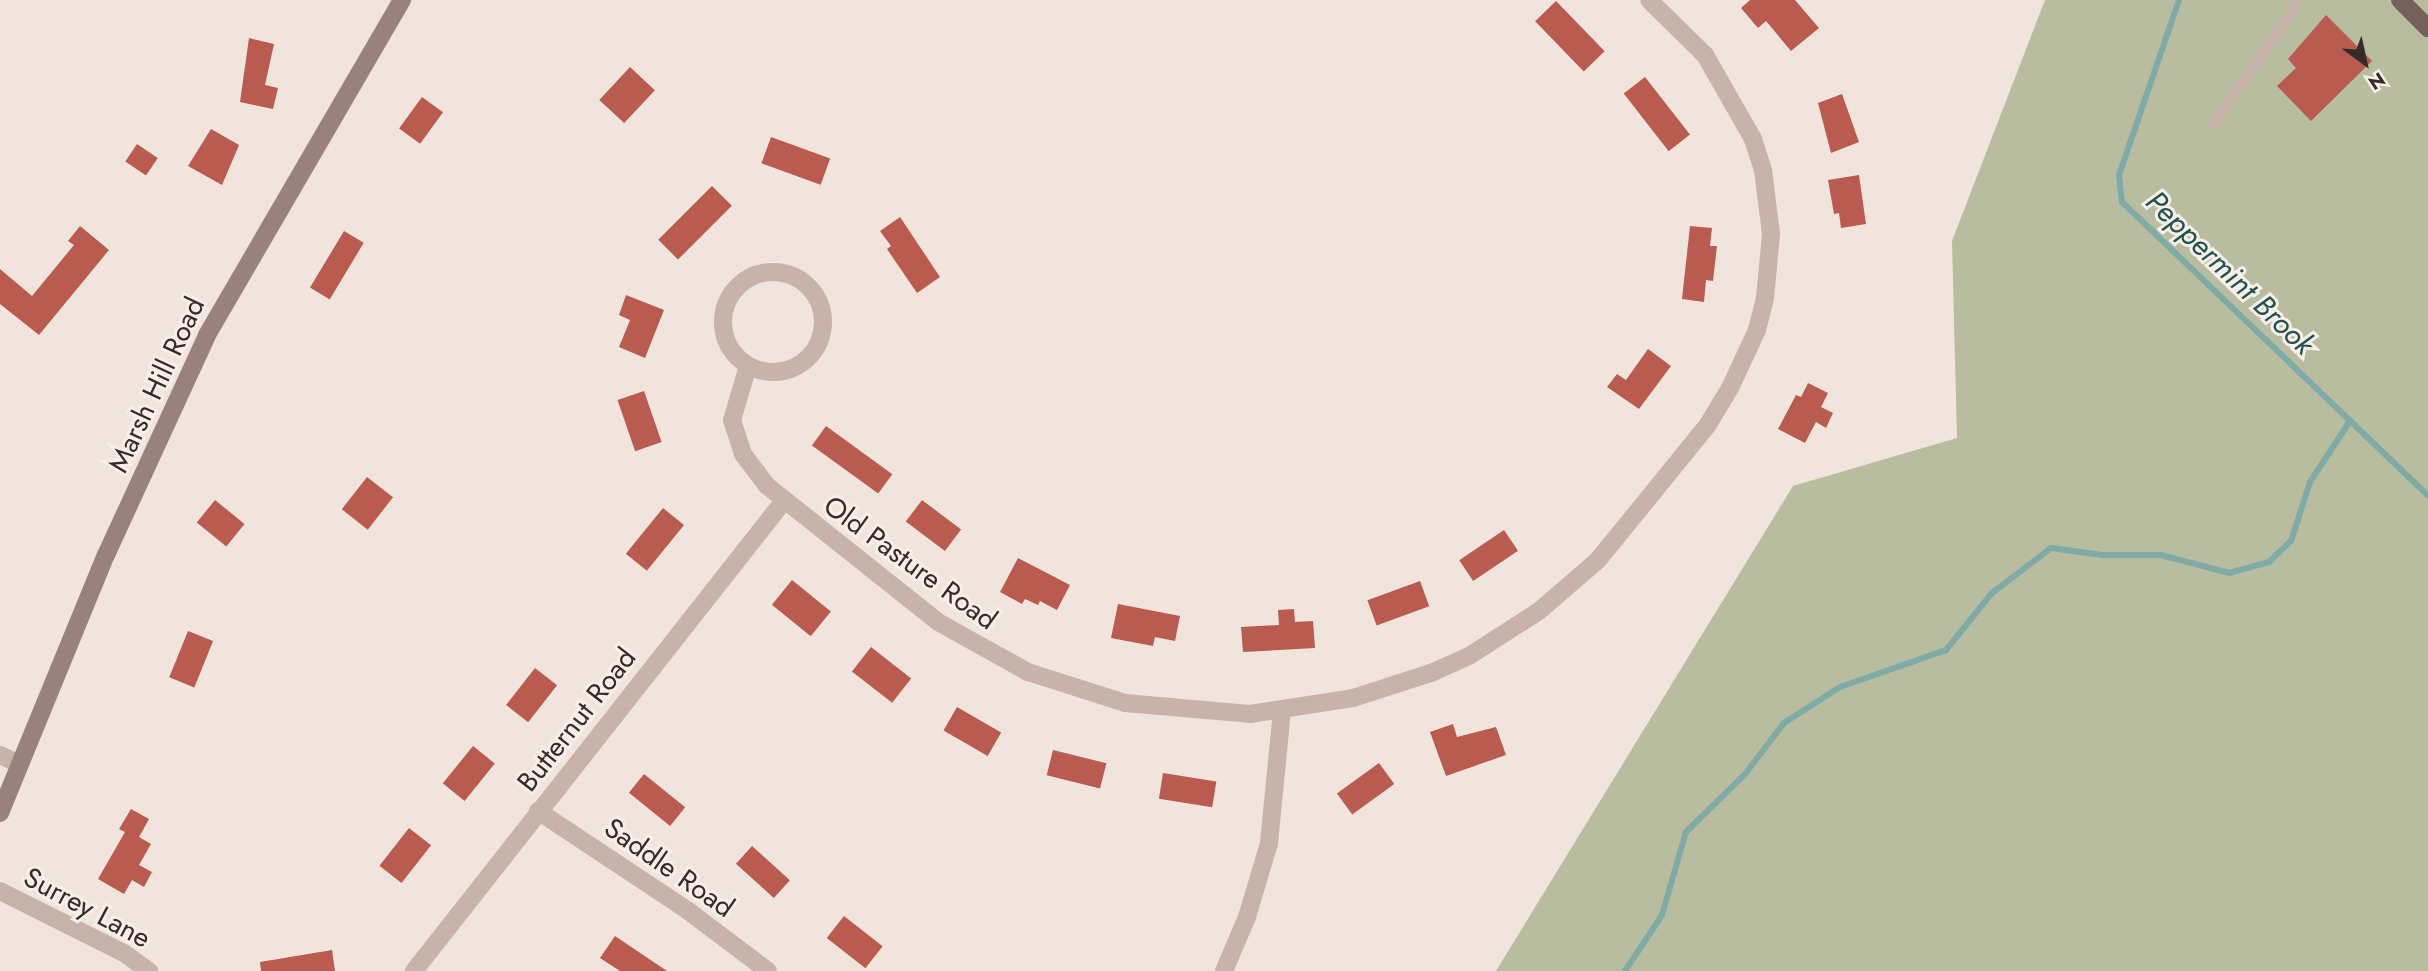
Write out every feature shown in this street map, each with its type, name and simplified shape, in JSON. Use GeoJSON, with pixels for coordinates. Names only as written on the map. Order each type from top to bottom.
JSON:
{"type":"FeatureCollection","features":[{"type":"Feature","properties":{"kind":"main road"},"geometry":{"type":"LineString","coordinates":[[2400,0],[2428,28]]}},
{"type":"Feature","properties":{"kind":"street","name":"Marsh Hill Road"},"geometry":{"type":"LineString","coordinates":[[0,813],[106,555],[206,335],[401,0]]}},
{"type":"Feature","properties":{"kind":"street","name":"Old Pasture Road"},"geometry":{"type":"LineString","coordinates":[[748,366],[735,402],[736,438],[752,469],[783,502],[938,622],[1028,672],[1095,695],[1153,708],[1250,714],[1353,698],[1431,673],[1469,656],[1539,611],[1598,560],[1644,508],[1707,426],[1745,360],[1765,298],[1770,266],[1771,234],[1763,170],[1753,139],[1724,81],[1698,48],[1649,0]]}},
{"type":"Feature","properties":{"kind":"street"},"geometry":{"type":"LineString","coordinates":[[762,274],[797,279],[815,295],[823,317],[813,352],[783,371],[748,366],[725,339],[726,303],[740,284],[762,274]]}},
{"type":"Feature","properties":{"kind":"street","name":"Butternut Road"},"geometry":{"type":"LineString","coordinates":[[414,971],[783,502]]}},
{"type":"Feature","properties":{"kind":"street"},"geometry":{"type":"LineString","coordinates":[[1224,971],[1247,917],[1269,843],[1282,711]]}},
{"type":"Feature","properties":{"kind":"street"},"geometry":{"type":"LineString","coordinates":[[0,755],[19,764]]}},
{"type":"Feature","properties":{"kind":"street","name":"Saddle Road"},"geometry":{"type":"LineString","coordinates":[[538,811],[687,910],[768,971]]}},
{"type":"Feature","properties":{"kind":"street","name":"Surrey Lane"},"geometry":{"type":"LineString","coordinates":[[0,891],[124,953],[149,971]]}},
{"type":"Feature","properties":{"kind":"lane"},"geometry":{"type":"LineString","coordinates":[[2213,124],[2290,15],[2295,0]]}},
{"type":"Feature","properties":{"kind":"green space"},"geometry":{"type":"Polygon","coordinates":[[[2045,0],[2428,0],[2428,971],[1496,971],[1793,486],[1957,438],[1952,241],[2045,0]]]}},
{"type":"Feature","properties":{"kind":"building"},"geometry":{"type":"Polygon","coordinates":[[[1750,0],[1795,0],[1819,28],[1791,51],[1766,21],[1758,28],[1741,8],[1750,0]]]}},
{"type":"Feature","properties":{"kind":"building"},"geometry":{"type":"Polygon","coordinates":[[[1556,1],[1605,51],[1584,71],[1535,21],[1556,1]]]}},
{"type":"Feature","properties":{"kind":"building"},"geometry":{"type":"Polygon","coordinates":[[[2326,15],[2372,61],[2311,121],[2277,86],[2296,68],[2288,59],[2326,15]]]}},
{"type":"Feature","properties":{"kind":"building"},"geometry":{"type":"Polygon","coordinates":[[[249,38],[274,44],[265,85],[278,88],[273,109],[240,102],[249,38]]]}},
{"type":"Feature","properties":{"kind":"building"},"geometry":{"type":"Polygon","coordinates":[[[630,67],[655,90],[624,123],[599,100],[630,67]]]}},
{"type":"Feature","properties":{"kind":"building"},"geometry":{"type":"Polygon","coordinates":[[[1645,77],[1690,135],[1669,151],[1624,94],[1645,77]]]}},
{"type":"Feature","properties":{"kind":"building"},"geometry":{"type":"Polygon","coordinates":[[[1842,94],[1859,142],[1831,153],[1818,103],[1842,94]]]}},
{"type":"Feature","properties":{"kind":"building"},"geometry":{"type":"Polygon","coordinates":[[[422,97],[443,112],[420,144],[399,129],[422,97]]]}},
{"type":"Feature","properties":{"kind":"building"},"geometry":{"type":"Polygon","coordinates":[[[211,129],[239,145],[222,185],[188,166],[211,129]]]}},
{"type":"Feature","properties":{"kind":"building"},"geometry":{"type":"Polygon","coordinates":[[[771,137],[830,159],[821,185],[761,163],[771,137]]]}},
{"type":"Feature","properties":{"kind":"building"},"geometry":{"type":"Polygon","coordinates":[[[137,144],[158,158],[146,175],[125,161],[137,144]]]}},
{"type":"Feature","properties":{"kind":"building"},"geometry":{"type":"Polygon","coordinates":[[[1859,175],[1866,224],[1841,228],[1839,213],[1834,214],[1828,180],[1859,175]]]}},
{"type":"Feature","properties":{"kind":"building"},"geometry":{"type":"Polygon","coordinates":[[[712,186],[732,206],[678,260],[658,240],[712,186]]]}},
{"type":"Feature","properties":{"kind":"building"},"geometry":{"type":"Polygon","coordinates":[[[900,217],[940,277],[917,293],[887,249],[891,246],[880,231],[900,217]]]}},
{"type":"Feature","properties":{"kind":"building"},"geometry":{"type":"Polygon","coordinates":[[[80,226],[109,250],[39,335],[0,304],[0,269],[32,296],[74,245],[68,241],[80,226]]]}},
{"type":"Feature","properties":{"kind":"building"},"geometry":{"type":"Polygon","coordinates":[[[1690,226],[1712,228],[1710,246],[1717,246],[1713,281],[1706,280],[1704,302],[1682,299],[1690,226]]]}},
{"type":"Feature","properties":{"kind":"building"},"geometry":{"type":"Polygon","coordinates":[[[344,231],[364,243],[330,299],[310,288],[344,231]]]}},
{"type":"Feature","properties":{"kind":"building"},"geometry":{"type":"Polygon","coordinates":[[[626,295],[664,310],[645,358],[619,347],[630,320],[619,315],[626,295]]]}},
{"type":"Feature","properties":{"kind":"building"},"geometry":{"type":"Polygon","coordinates":[[[1648,349],[1671,366],[1639,409],[1607,387],[1617,374],[1626,380],[1648,349]]]}},
{"type":"Feature","properties":{"kind":"building"},"geometry":{"type":"Polygon","coordinates":[[[1808,383],[1828,393],[1821,407],[1833,413],[1826,428],[1816,422],[1805,443],[1778,429],[1796,395],[1801,397],[1808,383]]]}},
{"type":"Feature","properties":{"kind":"building"},"geometry":{"type":"Polygon","coordinates":[[[644,391],[662,442],[635,451],[618,400],[644,391]]]}},
{"type":"Feature","properties":{"kind":"building"},"geometry":{"type":"Polygon","coordinates":[[[826,426],[892,474],[878,494],[812,445],[826,426]]]}},
{"type":"Feature","properties":{"kind":"building"},"geometry":{"type":"Polygon","coordinates":[[[367,477],[393,497],[368,530],[342,509],[367,477]]]}},
{"type":"Feature","properties":{"kind":"building"},"geometry":{"type":"Polygon","coordinates":[[[215,500],[245,524],[226,546],[197,523],[215,500]]]}},
{"type":"Feature","properties":{"kind":"building"},"geometry":{"type":"Polygon","coordinates":[[[922,500],[961,529],[945,551],[906,522],[922,500]]]}},
{"type":"Feature","properties":{"kind":"building"},"geometry":{"type":"Polygon","coordinates":[[[663,508],[684,525],[647,571],[626,554],[663,508]]]}},
{"type":"Feature","properties":{"kind":"building"},"geometry":{"type":"Polygon","coordinates":[[[1504,530],[1518,551],[1473,581],[1459,560],[1504,530]]]}},
{"type":"Feature","properties":{"kind":"building"},"geometry":{"type":"Polygon","coordinates":[[[1018,558],[1070,585],[1057,610],[1040,601],[1038,605],[1025,599],[1022,604],[1000,592],[1018,558]]]}},
{"type":"Feature","properties":{"kind":"building"},"geometry":{"type":"Polygon","coordinates":[[[792,580],[831,611],[811,636],[772,605],[792,580]]]}},
{"type":"Feature","properties":{"kind":"building"},"geometry":{"type":"Polygon","coordinates":[[[1420,581],[1429,606],[1377,626],[1367,600],[1420,581]]]}},
{"type":"Feature","properties":{"kind":"building"},"geometry":{"type":"Polygon","coordinates":[[[1118,604],[1180,616],[1175,641],[1155,637],[1153,646],[1111,638],[1118,604]]]}},
{"type":"Feature","properties":{"kind":"building"},"geometry":{"type":"Polygon","coordinates":[[[1294,609],[1295,622],[1313,621],[1315,648],[1243,652],[1241,627],[1279,625],[1278,610],[1294,609]]]}},
{"type":"Feature","properties":{"kind":"building"},"geometry":{"type":"Polygon","coordinates":[[[188,631],[213,641],[194,687],[169,677],[188,631]]]}},
{"type":"Feature","properties":{"kind":"building"},"geometry":{"type":"Polygon","coordinates":[[[871,647],[911,678],[892,703],[852,671],[871,647]]]}},
{"type":"Feature","properties":{"kind":"building"},"geometry":{"type":"Polygon","coordinates":[[[535,668],[557,685],[528,722],[506,705],[535,668]]]}},
{"type":"Feature","properties":{"kind":"building"},"geometry":{"type":"Polygon","coordinates":[[[957,707],[1001,732],[988,756],[944,730],[957,707]]]}},
{"type":"Feature","properties":{"kind":"building"},"geometry":{"type":"Polygon","coordinates":[[[1453,724],[1457,737],[1496,727],[1506,755],[1446,776],[1430,732],[1453,724]]]}},
{"type":"Feature","properties":{"kind":"building"},"geometry":{"type":"Polygon","coordinates":[[[473,746],[495,764],[465,801],[443,783],[473,746]]]}},
{"type":"Feature","properties":{"kind":"building"},"geometry":{"type":"Polygon","coordinates":[[[1053,750],[1106,763],[1100,789],[1047,775],[1053,750]]]}},
{"type":"Feature","properties":{"kind":"building"},"geometry":{"type":"Polygon","coordinates":[[[1379,763],[1394,784],[1352,815],[1337,794],[1379,763]]]}},
{"type":"Feature","properties":{"kind":"building"},"geometry":{"type":"Polygon","coordinates":[[[1163,773],[1216,781],[1212,807],[1159,799],[1163,773]]]}},
{"type":"Feature","properties":{"kind":"building"},"geometry":{"type":"Polygon","coordinates":[[[644,774],[685,807],[670,826],[629,793],[644,774]]]}},
{"type":"Feature","properties":{"kind":"building"},"geometry":{"type":"Polygon","coordinates":[[[131,809],[149,819],[139,837],[151,844],[139,865],[152,872],[144,887],[132,880],[124,894],[98,879],[125,832],[119,829],[131,809]]]}},
{"type":"Feature","properties":{"kind":"building"},"geometry":{"type":"Polygon","coordinates":[[[409,828],[431,845],[402,883],[379,866],[409,828]]]}},
{"type":"Feature","properties":{"kind":"building"},"geometry":{"type":"Polygon","coordinates":[[[752,846],[790,880],[774,898],[736,864],[752,846]]]}},
{"type":"Feature","properties":{"kind":"building"},"geometry":{"type":"Polygon","coordinates":[[[844,916],[883,946],[865,968],[827,938],[844,916]]]}},
{"type":"Feature","properties":{"kind":"building"},"geometry":{"type":"Polygon","coordinates":[[[615,936],[667,971],[620,971],[600,958],[615,936]]]}},
{"type":"Feature","properties":{"kind":"building"},"geometry":{"type":"Polygon","coordinates":[[[332,950],[335,971],[261,971],[260,962],[332,950]]]}},
{"type":"Feature","properties":{"kind":"waterway","name":"Peppermint Brook"},"geometry":{"type":"LineString","coordinates":[[2179,0],[2119,175],[2122,202],[2428,495]]}},
{"type":"Feature","properties":{"kind":"waterway"},"geometry":{"type":"LineString","coordinates":[[1625,971],[1662,915],[1686,832],[1745,774],[1784,723],[1840,687],[1946,650],[1992,593],[2051,548],[2103,555],[2161,555],[2229,573],[2269,562],[2291,541],[2310,482],[2350,421]]}}]}
